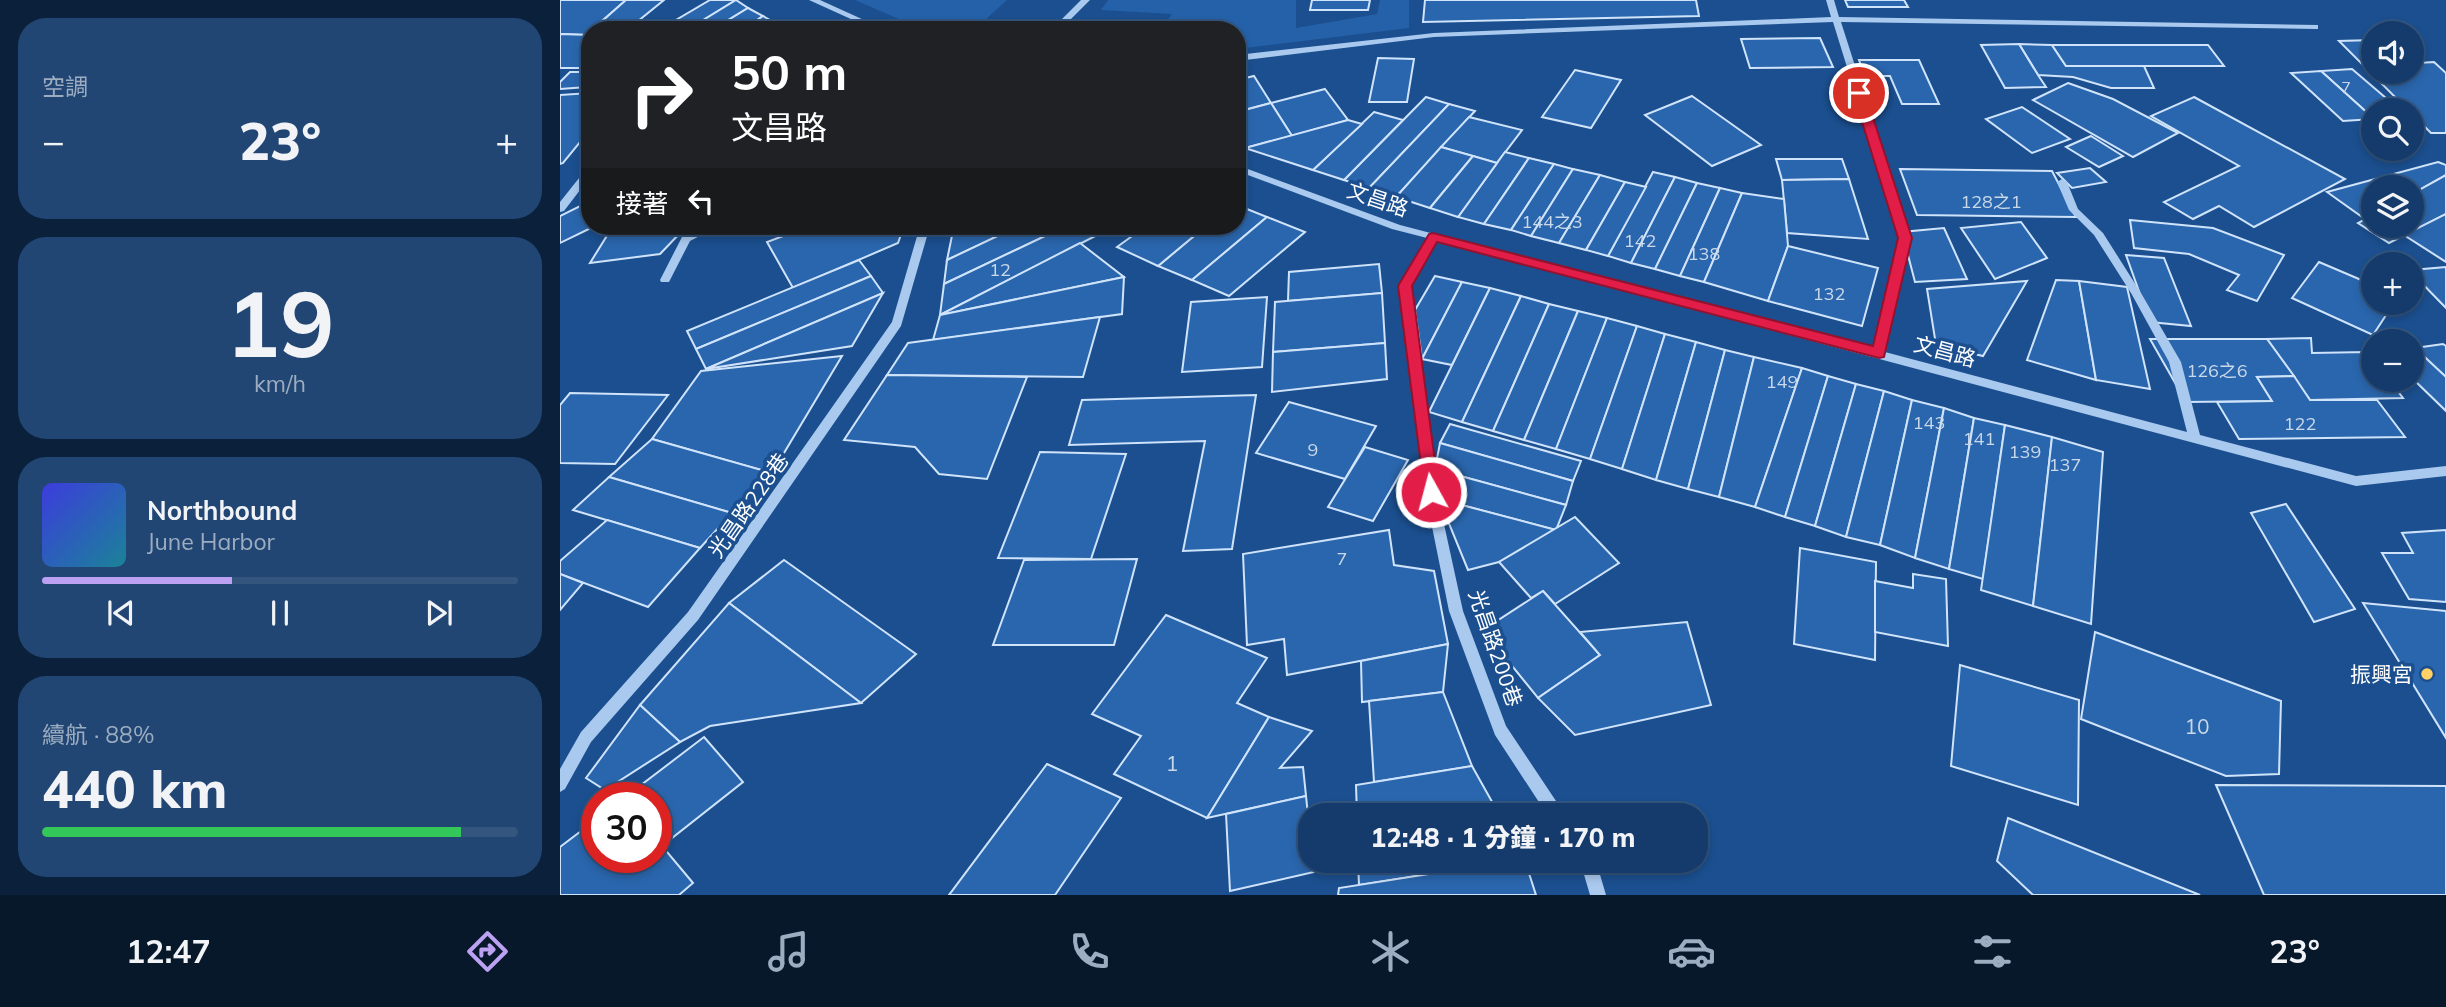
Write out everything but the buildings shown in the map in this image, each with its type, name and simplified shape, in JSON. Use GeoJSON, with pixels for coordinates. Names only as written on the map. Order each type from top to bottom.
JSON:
{"type":"FeatureCollection","features":[{"type":"Feature","properties":{"kind":"street"},"geometry":{"type":"LineString","coordinates":[[813,0],[861,21]]}},
{"type":"Feature","properties":{"kind":"street"},"geometry":{"type":"LineString","coordinates":[[1064,21],[1086,0]]}},
{"type":"Feature","properties":{"kind":"street"},"geometry":{"type":"LineString","coordinates":[[1830,0],[1905,238],[1879,353]]}},
{"type":"Feature","properties":{"kind":"street"},"geometry":{"type":"LineString","coordinates":[[1246,57],[1434,35],[1836,20],[2315,27]]}},
{"type":"Feature","properties":{"kind":"street","name":"文昌路"},"geometry":{"type":"LineString","coordinates":[[1246,171],[1396,227],[2356,481],[2446,471]]}},
{"type":"Feature","properties":{"kind":"street"},"geometry":{"type":"LineString","coordinates":[[560,209],[581,182]]}},
{"type":"Feature","properties":{"kind":"street"},"geometry":{"type":"LineString","coordinates":[[2062,182],[2074,210],[2098,233],[2175,362],[2195,440]]}},
{"type":"Feature","properties":{"kind":"street"},"geometry":{"type":"LineString","coordinates":[[665,281],[686,239],[695,235]]}},
{"type":"Feature","properties":{"kind":"street","name":"光昌路228巷"},"geometry":{"type":"LineString","coordinates":[[560,784],[586,737],[693,616],[897,323],[922,235]]}},
{"type":"Feature","properties":{"kind":"street","name":"光昌路200巷"},"geometry":{"type":"LineString","coordinates":[[1433,237],[1405,286],[1431,492],[1456,611],[1500,730],[1549,803]]}},
{"type":"Feature","properties":{"kind":"street"},"geometry":{"type":"LineString","coordinates":[[1592,873],[1598,895]]}},
{"type":"Feature","properties":{"kind":"shaded area"},"geometry":{"type":"Polygon","coordinates":[[[855,0],[1007,0],[984,21],[903,21],[855,0]]]}},
{"type":"Feature","properties":{"kind":"shaded area"},"geometry":{"type":"Polygon","coordinates":[[[1108,0],[1296,0],[1296,28],[1377,14],[1380,0],[1409,0],[1409,28],[1246,48],[1246,21],[1167,21],[1172,14],[1101,10],[1108,0]]]}},
{"type":"Feature","properties":{"kind":"place","name":"振興宮"},"geometry":{"type":"Point","coordinates":[2427,674]}},
{"type":"Feature","properties":{"kind":"route"},"geometry":{"type":"LineString","coordinates":[[1431,492],[1405,286],[1433,237],[1879,353],[1905,238],[1859,93]]}}]}
